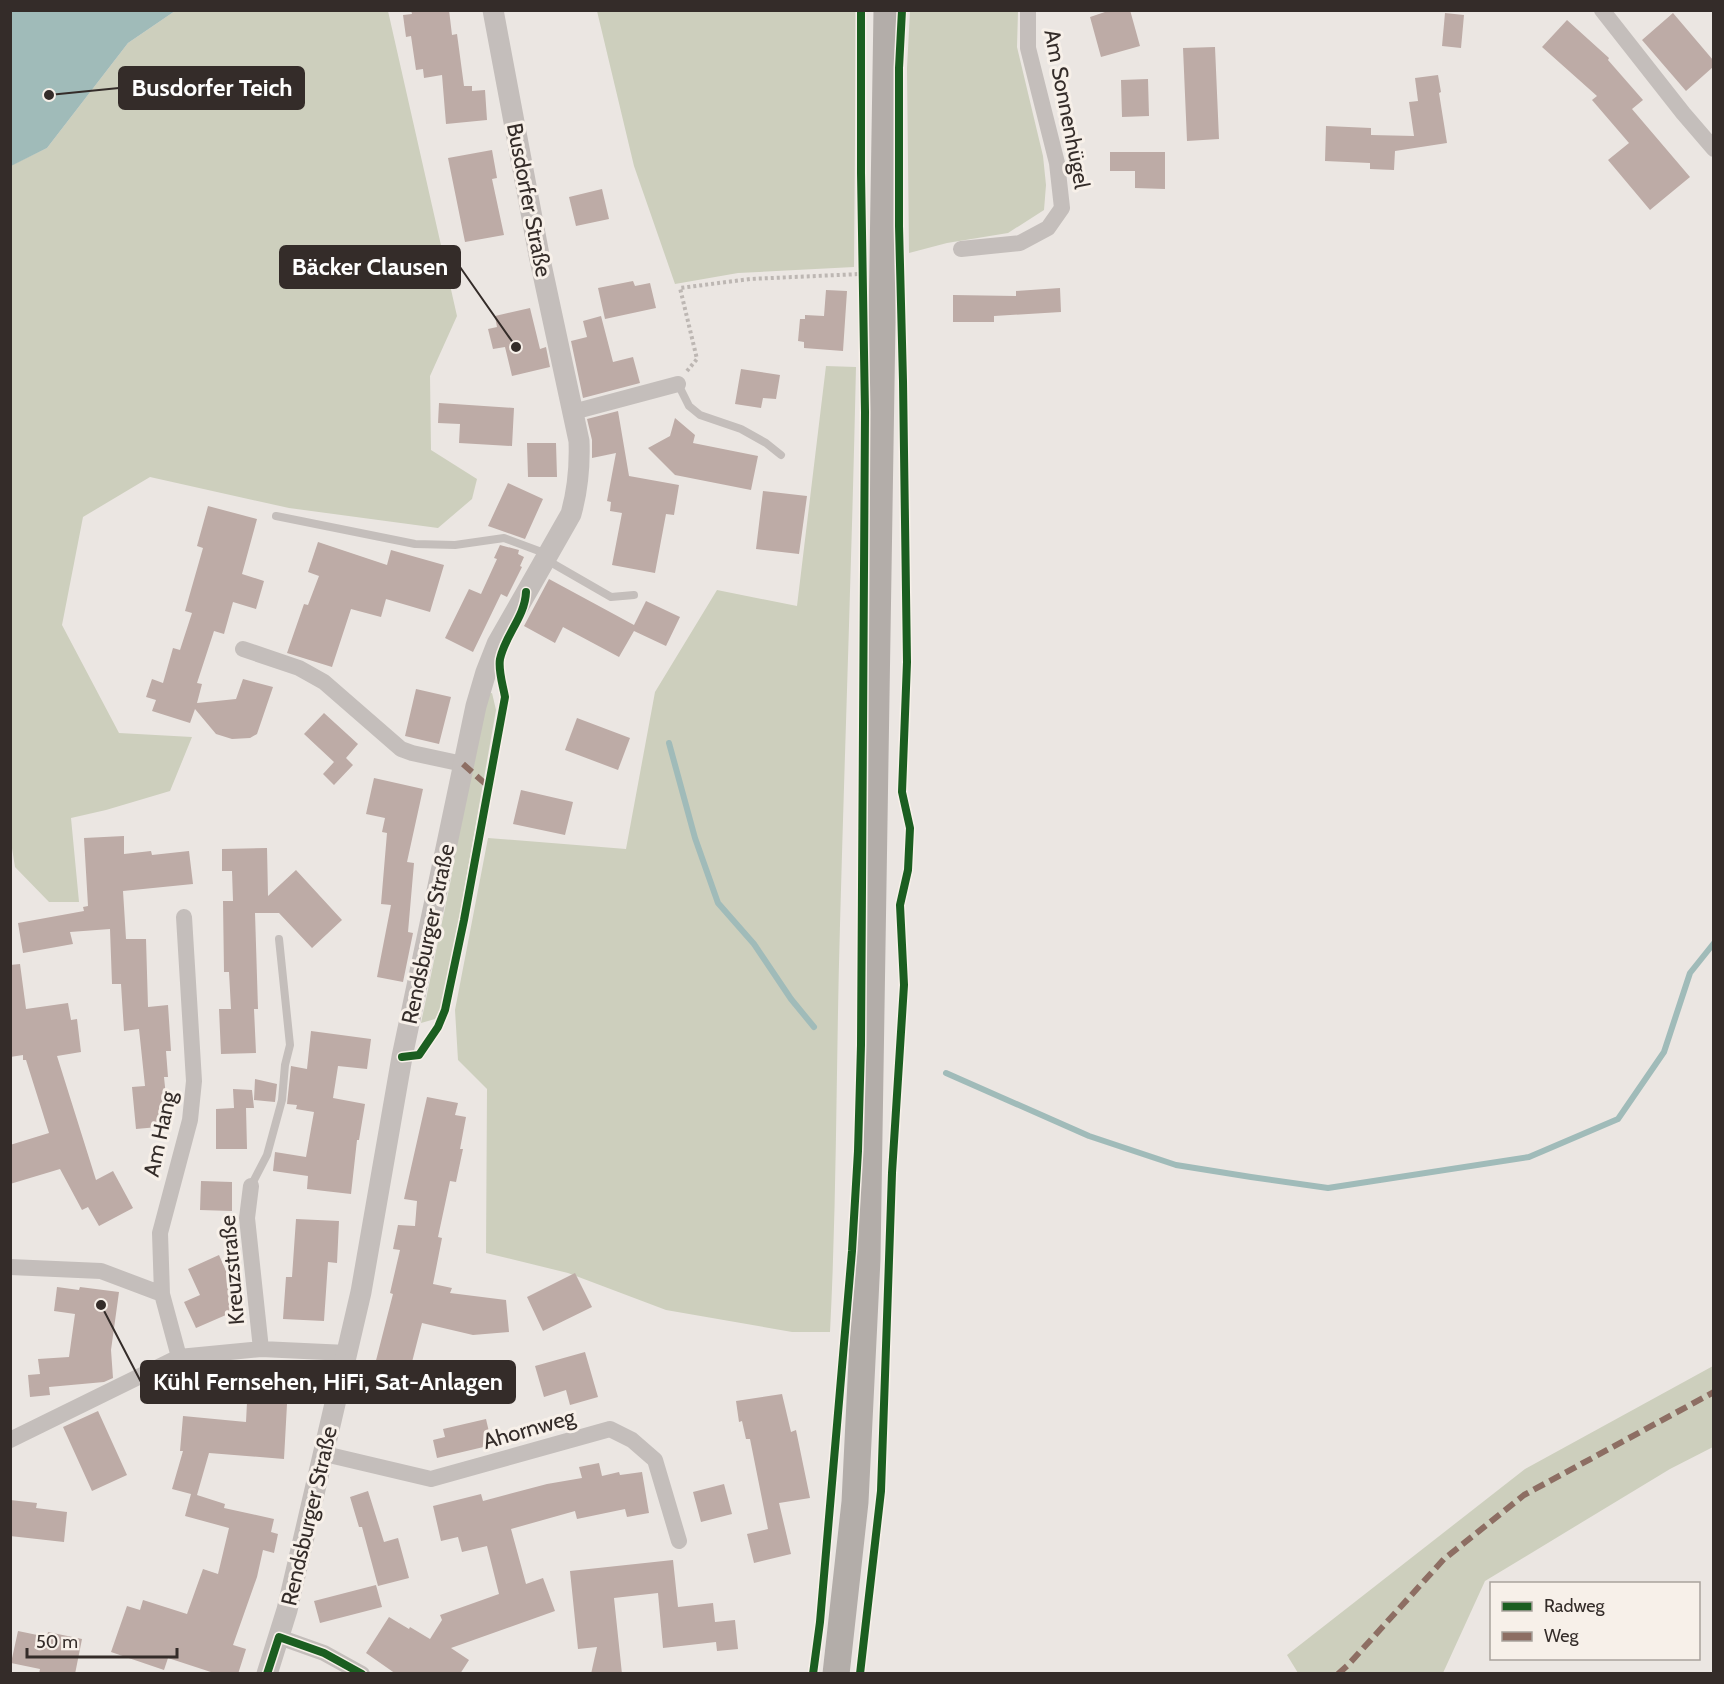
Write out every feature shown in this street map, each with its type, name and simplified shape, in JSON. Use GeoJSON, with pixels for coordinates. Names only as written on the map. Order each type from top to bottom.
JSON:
{"type":"FeatureCollection","features":[{"type":"Feature","properties":{"kind":"main road"},"geometry":{"type":"LineString","coordinates":[[837,1674],[855,1502],[867,1259],[887,10]]}},
{"type":"Feature","properties":{"kind":"street","name":"Busdorfer Straße"},"geometry":{"type":"LineString","coordinates":[[493,10],[539,255],[567,388]]}},
{"type":"Feature","properties":{"kind":"street","name":"Am Sonnenhügel"},"geometry":{"type":"LineString","coordinates":[[961,249],[1020,243],[1048,228],[1062,208],[1057,163],[1028,48],[1028,10]]}},
{"type":"Feature","properties":{"kind":"street"},"geometry":{"type":"LineString","coordinates":[[1602,10],[1713,149]]}},
{"type":"Feature","properties":{"kind":"street"},"geometry":{"type":"LineString","coordinates":[[573,412],[678,384]]}},
{"type":"Feature","properties":{"kind":"street","name":"Rendsburger Straße"},"geometry":{"type":"LineString","coordinates":[[267,1674],[279,1637],[361,1292],[402,1057],[476,705],[486,672],[506,626],[571,514],[578,490],[579,441],[567,388]]}},
{"type":"Feature","properties":{"kind":"street"},"geometry":{"type":"LineString","coordinates":[[243,649],[299,668],[324,682],[401,749],[463,764]]}},
{"type":"Feature","properties":{"kind":"street","name":"Am Hang"},"geometry":{"type":"LineString","coordinates":[[178,1357],[162,1294],[160,1233],[190,1120],[194,1081],[184,917]]}},
{"type":"Feature","properties":{"kind":"street","name":"Kreuzstraße"},"geometry":{"type":"LineString","coordinates":[[251,1186],[247,1218],[261,1349]]}},
{"type":"Feature","properties":{"kind":"street"},"geometry":{"type":"LineString","coordinates":[[10,1267],[101,1271],[162,1294]]}},
{"type":"Feature","properties":{"kind":"street","name":"Kreuzstraße"},"geometry":{"type":"LineString","coordinates":[[10,1440],[178,1357],[261,1349],[347,1353]]}},
{"type":"Feature","properties":{"kind":"street","name":"Ahornweg"},"geometry":{"type":"LineString","coordinates":[[324,1454],[431,1479],[610,1429],[632,1440],[655,1460],[679,1541]]}},
{"type":"Feature","properties":{"kind":"street"},"geometry":{"type":"LineString","coordinates":[[279,1637],[324,1653],[362,1674]]}},
{"type":"Feature","properties":{"kind":"lane"},"geometry":{"type":"LineString","coordinates":[[678,384],[689,406],[700,416],[741,429],[766,442],[781,455]]}},
{"type":"Feature","properties":{"kind":"lane"},"geometry":{"type":"LineString","coordinates":[[276,516],[415,544],[454,545],[504,538],[546,557],[611,597],[634,595]]}},
{"type":"Feature","properties":{"kind":"lane"},"geometry":{"type":"LineString","coordinates":[[251,1186],[267,1155],[282,1100],[285,1065],[290,1045],[279,939]]}},
{"type":"Feature","properties":{"kind":"path"},"geometry":{"type":"LineString","coordinates":[[678,384],[697,359],[680,288],[750,279],[860,274],[862,271]]}},
{"type":"Feature","properties":{"kind":"green space"},"geometry":{"type":"Polygon","coordinates":[[[175,11],[388,11],[457,316],[430,376],[431,450],[477,479],[472,499],[438,528],[289,508],[150,477],[83,517],[62,625],[119,733],[192,737],[170,791],[71,818],[79,902],[49,902],[15,867],[11,842],[10,166],[47,148],[128,43],[175,11]]]}},
{"type":"Feature","properties":{"kind":"green space"},"geometry":{"type":"Polygon","coordinates":[[[597,11],[856,11],[854,267],[738,273],[675,284],[634,166],[597,11]]]}},
{"type":"Feature","properties":{"kind":"green space"},"geometry":{"type":"Polygon","coordinates":[[[910,11],[1018,11],[1017,47],[1043,156],[1046,185],[1044,210],[1008,233],[947,243],[909,253],[907,68],[910,11]]]}},
{"type":"Feature","properties":{"kind":"green space"},"geometry":{"type":"Polygon","coordinates":[[[826,366],[856,367],[832,1281],[830,1332],[792,1332],[666,1310],[568,1273],[486,1253],[487,1089],[458,1060],[455,1010],[488,838],[626,849],[655,692],[717,590],[797,606],[826,366]]]}},
{"type":"Feature","properties":{"kind":"green space"},"geometry":{"type":"Polygon","coordinates":[[[492,693],[496,710],[441,1008],[435,1019],[421,1023],[451,879],[468,774],[486,694],[492,693]]]}},
{"type":"Feature","properties":{"kind":"green space"},"geometry":{"type":"Polygon","coordinates":[[[1713,1366],[1713,1447],[1670,1469],[1485,1581],[1443,1673],[1298,1673],[1287,1655],[1525,1469],[1713,1366]]]}},
{"type":"Feature","properties":{"kind":"water"},"geometry":{"type":"Polygon","coordinates":[[[11,10],[175,11],[128,43],[47,148],[11,166],[11,10]]]}},
{"type":"Feature","properties":{"kind":"building"},"geometry":{"type":"Polygon","coordinates":[[[411,10],[449,10],[452,35],[457,34],[464,86],[472,86],[472,91],[485,90],[487,120],[446,124],[442,75],[424,78],[423,69],[416,70],[411,36],[406,37],[403,15],[412,14],[411,10]]]}},
{"type":"Feature","properties":{"kind":"building"},"geometry":{"type":"Polygon","coordinates":[[[1111,10],[1130,10],[1140,46],[1101,57],[1090,17],[1111,10]]]}},
{"type":"Feature","properties":{"kind":"building"},"geometry":{"type":"Polygon","coordinates":[[[1445,13],[1464,15],[1461,48],[1442,46],[1445,13]]]}},
{"type":"Feature","properties":{"kind":"building"},"geometry":{"type":"Polygon","coordinates":[[[1673,13],[1713,60],[1713,67],[1686,91],[1642,40],[1673,13]]]}},
{"type":"Feature","properties":{"kind":"building"},"geometry":{"type":"Polygon","coordinates":[[[1567,20],[1609,58],[1608,60],[1643,100],[1632,109],[1690,177],[1650,210],[1608,160],[1629,143],[1592,100],[1597,96],[1542,47],[1567,20]]]}},
{"type":"Feature","properties":{"kind":"building"},"geometry":{"type":"Polygon","coordinates":[[[1215,47],[1219,139],[1187,141],[1183,48],[1215,47]]]}},
{"type":"Feature","properties":{"kind":"building"},"geometry":{"type":"Polygon","coordinates":[[[1438,75],[1447,143],[1395,151],[1394,170],[1370,169],[1370,163],[1325,161],[1326,126],[1371,128],[1371,135],[1414,136],[1409,102],[1418,101],[1415,78],[1438,75]]]}},
{"type":"Feature","properties":{"kind":"building"},"geometry":{"type":"Polygon","coordinates":[[[1148,79],[1149,116],[1122,117],[1121,80],[1148,79]]]}},
{"type":"Feature","properties":{"kind":"building"},"geometry":{"type":"Polygon","coordinates":[[[492,150],[497,178],[492,179],[504,235],[465,242],[448,158],[492,150]]]}},
{"type":"Feature","properties":{"kind":"building"},"geometry":{"type":"Polygon","coordinates":[[[1110,152],[1165,152],[1165,189],[1135,188],[1135,171],[1110,171],[1110,152]]]}},
{"type":"Feature","properties":{"kind":"building"},"geometry":{"type":"Polygon","coordinates":[[[602,189],[609,219],[576,226],[569,197],[602,189]]]}},
{"type":"Feature","properties":{"kind":"building"},"geometry":{"type":"Polygon","coordinates":[[[633,281],[635,286],[650,283],[656,308],[605,319],[598,288],[633,281]]]}},
{"type":"Feature","properties":{"kind":"building"},"geometry":{"type":"Polygon","coordinates":[[[1060,288],[1061,312],[994,316],[994,322],[953,322],[953,295],[1016,296],[1016,291],[1060,288]]]}},
{"type":"Feature","properties":{"kind":"building"},"geometry":{"type":"Polygon","coordinates":[[[826,290],[847,291],[843,351],[804,348],[804,342],[798,341],[800,319],[805,319],[805,315],[824,316],[826,290]]]}},
{"type":"Feature","properties":{"kind":"building"},"geometry":{"type":"Polygon","coordinates":[[[530,308],[540,349],[546,347],[550,367],[512,376],[505,347],[493,349],[488,329],[497,327],[495,316],[530,308]]]}},
{"type":"Feature","properties":{"kind":"building"},"geometry":{"type":"Polygon","coordinates":[[[601,316],[613,362],[633,357],[640,383],[583,398],[571,341],[587,337],[583,321],[601,316]]]}},
{"type":"Feature","properties":{"kind":"building"},"geometry":{"type":"Polygon","coordinates":[[[741,369],[780,375],[776,399],[763,398],[761,408],[735,404],[741,369]]]}},
{"type":"Feature","properties":{"kind":"building"},"geometry":{"type":"Polygon","coordinates":[[[439,403],[514,408],[512,446],[459,443],[460,424],[438,423],[439,403]]]}},
{"type":"Feature","properties":{"kind":"building"},"geometry":{"type":"Polygon","coordinates":[[[618,411],[629,476],[679,485],[674,515],[666,514],[655,573],[612,565],[622,513],[610,511],[611,502],[607,501],[616,453],[592,458],[592,440],[587,419],[618,411]]]}},
{"type":"Feature","properties":{"kind":"building"},"geometry":{"type":"Polygon","coordinates":[[[675,418],[695,435],[693,443],[758,456],[751,490],[675,475],[648,448],[670,436],[675,418]]]}},
{"type":"Feature","properties":{"kind":"building"},"geometry":{"type":"Polygon","coordinates":[[[527,443],[556,443],[557,477],[528,477],[527,443]]]}},
{"type":"Feature","properties":{"kind":"building"},"geometry":{"type":"Polygon","coordinates":[[[508,483],[543,499],[525,539],[488,526],[508,483]]]}},
{"type":"Feature","properties":{"kind":"building"},"geometry":{"type":"Polygon","coordinates":[[[763,491],[807,496],[799,554],[756,549],[763,491]]]}},
{"type":"Feature","properties":{"kind":"building"},"geometry":{"type":"Polygon","coordinates":[[[208,506],[257,519],[242,574],[264,581],[256,609],[233,602],[224,634],[214,631],[197,683],[202,684],[197,703],[236,699],[243,679],[273,687],[257,734],[250,738],[232,739],[216,734],[195,709],[190,723],[152,711],[156,700],[146,697],[152,679],[163,683],[173,648],[180,650],[192,613],[185,611],[203,548],[197,546],[208,506]]]}},
{"type":"Feature","properties":{"kind":"building"},"geometry":{"type":"Polygon","coordinates":[[[318,542],[387,565],[391,550],[444,565],[430,612],[386,599],[381,617],[351,609],[332,667],[287,653],[304,604],[308,605],[319,576],[308,572],[318,542]]]}},
{"type":"Feature","properties":{"kind":"building"},"geometry":{"type":"Polygon","coordinates":[[[500,545],[519,550],[518,554],[524,557],[520,566],[522,567],[507,597],[501,594],[473,652],[445,638],[469,589],[481,594],[497,559],[494,558],[500,545]]]}},
{"type":"Feature","properties":{"kind":"building"},"geometry":{"type":"Polygon","coordinates":[[[549,579],[634,625],[646,601],[680,617],[666,646],[634,631],[619,657],[563,627],[555,643],[524,626],[549,579]]]}},
{"type":"Feature","properties":{"kind":"building"},"geometry":{"type":"Polygon","coordinates":[[[416,689],[451,697],[439,744],[405,736],[416,689]]]}},
{"type":"Feature","properties":{"kind":"building"},"geometry":{"type":"Polygon","coordinates":[[[324,713],[358,744],[346,758],[353,765],[334,785],[323,774],[334,762],[304,734],[324,713]]]}},
{"type":"Feature","properties":{"kind":"building"},"geometry":{"type":"Polygon","coordinates":[[[577,718],[630,738],[618,770],[565,750],[577,718]]]}},
{"type":"Feature","properties":{"kind":"building"},"geometry":{"type":"Polygon","coordinates":[[[374,778],[423,789],[407,862],[414,863],[408,932],[413,933],[403,982],[377,977],[391,905],[381,904],[387,833],[382,832],[385,818],[366,814],[374,778]]]}},
{"type":"Feature","properties":{"kind":"building"},"geometry":{"type":"Polygon","coordinates":[[[521,790],[573,802],[565,835],[513,824],[521,790]]]}},
{"type":"Feature","properties":{"kind":"building"},"geometry":{"type":"Polygon","coordinates":[[[124,836],[124,854],[151,851],[152,855],[189,851],[193,884],[123,891],[126,939],[146,939],[148,1007],[168,1005],[171,1051],[166,1051],[168,1077],[164,1077],[169,1126],[136,1129],[132,1087],[145,1086],[139,1029],[124,1031],[121,984],[112,984],[110,929],[70,932],[73,944],[23,953],[18,923],[84,911],[83,907],[88,906],[84,838],[124,836]]]}},
{"type":"Feature","properties":{"kind":"building"},"geometry":{"type":"Polygon","coordinates":[[[267,848],[268,896],[296,870],[342,920],[312,948],[279,913],[255,913],[258,1009],[254,1009],[256,1053],[221,1054],[219,1009],[231,1009],[229,972],[224,972],[223,901],[233,901],[232,871],[222,871],[222,849],[267,848]]]}},
{"type":"Feature","properties":{"kind":"building"},"geometry":{"type":"Polygon","coordinates":[[[20,964],[26,1009],[68,1003],[71,1020],[77,1019],[81,1052],[57,1056],[96,1180],[113,1171],[133,1208],[99,1226],[88,1207],[82,1210],[60,1169],[10,1184],[10,1145],[49,1133],[26,1060],[23,1060],[23,1055],[10,1057],[10,965],[20,964]]]}},
{"type":"Feature","properties":{"kind":"building"},"geometry":{"type":"Polygon","coordinates":[[[311,1031],[371,1039],[367,1069],[338,1066],[333,1098],[365,1104],[359,1140],[357,1140],[351,1194],[307,1189],[308,1176],[273,1171],[275,1152],[306,1157],[314,1112],[296,1109],[297,1105],[287,1104],[291,1066],[307,1069],[311,1031]]]}},
{"type":"Feature","properties":{"kind":"building"},"geometry":{"type":"Polygon","coordinates":[[[255,1079],[277,1084],[275,1102],[254,1100],[255,1079]]]}},
{"type":"Feature","properties":{"kind":"building"},"geometry":{"type":"Polygon","coordinates":[[[233,1089],[252,1090],[254,1108],[246,1108],[247,1149],[216,1149],[216,1109],[234,1108],[233,1089]]]}},
{"type":"Feature","properties":{"kind":"building"},"geometry":{"type":"Polygon","coordinates":[[[427,1097],[458,1103],[455,1115],[466,1117],[460,1149],[463,1149],[456,1182],[450,1181],[438,1237],[442,1238],[433,1284],[452,1288],[450,1293],[506,1300],[509,1332],[473,1335],[422,1323],[412,1362],[455,1374],[441,1381],[436,1398],[371,1380],[393,1294],[390,1293],[400,1250],[393,1249],[398,1225],[415,1226],[417,1201],[404,1199],[427,1097]]]}},
{"type":"Feature","properties":{"kind":"building"},"geometry":{"type":"Polygon","coordinates":[[[201,1181],[232,1182],[232,1211],[200,1210],[201,1181]]]}},
{"type":"Feature","properties":{"kind":"building"},"geometry":{"type":"Polygon","coordinates":[[[296,1219],[339,1221],[337,1263],[328,1262],[324,1321],[283,1319],[286,1277],[292,1277],[296,1219]]]}},
{"type":"Feature","properties":{"kind":"building"},"geometry":{"type":"Polygon","coordinates":[[[219,1255],[242,1308],[196,1328],[184,1302],[200,1295],[188,1269],[219,1255]]]}},
{"type":"Feature","properties":{"kind":"building"},"geometry":{"type":"Polygon","coordinates":[[[575,1273],[592,1307],[543,1331],[527,1297],[575,1273]]]}},
{"type":"Feature","properties":{"kind":"building"},"geometry":{"type":"Polygon","coordinates":[[[57,1287],[79,1290],[80,1287],[119,1292],[111,1350],[113,1378],[104,1382],[49,1387],[50,1395],[30,1397],[28,1375],[40,1374],[38,1359],[69,1357],[75,1314],[54,1311],[57,1287]]]}},
{"type":"Feature","properties":{"kind":"building"},"geometry":{"type":"Polygon","coordinates":[[[585,1352],[598,1397],[570,1405],[566,1390],[544,1397],[535,1366],[585,1352]]]}},
{"type":"Feature","properties":{"kind":"building"},"geometry":{"type":"Polygon","coordinates":[[[782,1394],[791,1432],[796,1430],[810,1498],[779,1503],[791,1554],[754,1563],[747,1534],[768,1529],[750,1439],[746,1439],[742,1421],[739,1422],[736,1401],[782,1394]]]}},
{"type":"Feature","properties":{"kind":"building"},"geometry":{"type":"Polygon","coordinates":[[[247,1402],[287,1404],[284,1459],[209,1453],[197,1495],[225,1504],[224,1508],[274,1519],[271,1532],[278,1534],[274,1553],[263,1550],[257,1577],[233,1645],[246,1649],[238,1674],[217,1674],[168,1658],[164,1670],[111,1652],[127,1606],[140,1610],[143,1600],[187,1614],[203,1569],[218,1574],[229,1528],[185,1516],[191,1494],[172,1489],[183,1451],[180,1451],[183,1416],[246,1422],[247,1402]]]}},
{"type":"Feature","properties":{"kind":"building"},"geometry":{"type":"Polygon","coordinates":[[[98,1411],[127,1475],[92,1491],[63,1427],[98,1411]]]}},
{"type":"Feature","properties":{"kind":"building"},"geometry":{"type":"Polygon","coordinates":[[[486,1419],[492,1445],[437,1458],[433,1440],[445,1437],[443,1429],[486,1419]]]}},
{"type":"Feature","properties":{"kind":"building"},"geometry":{"type":"Polygon","coordinates":[[[599,1463],[602,1476],[619,1472],[620,1475],[642,1472],[649,1513],[627,1517],[625,1509],[577,1519],[575,1511],[511,1529],[526,1584],[543,1578],[555,1611],[451,1648],[469,1660],[460,1674],[396,1674],[366,1653],[389,1617],[430,1639],[442,1620],[440,1615],[499,1594],[487,1546],[462,1552],[458,1537],[441,1541],[433,1506],[481,1494],[483,1501],[547,1484],[582,1478],[579,1467],[599,1463]]]}},
{"type":"Feature","properties":{"kind":"building"},"geometry":{"type":"Polygon","coordinates":[[[724,1484],[732,1514],[701,1522],[693,1492],[724,1484]]]}},
{"type":"Feature","properties":{"kind":"building"},"geometry":{"type":"Polygon","coordinates":[[[368,1491],[384,1542],[398,1538],[409,1578],[378,1586],[362,1527],[359,1527],[350,1497],[368,1491]]]}},
{"type":"Feature","properties":{"kind":"building"},"geometry":{"type":"Polygon","coordinates":[[[10,1500],[37,1503],[36,1508],[67,1512],[64,1542],[10,1536],[10,1500]]]}},
{"type":"Feature","properties":{"kind":"building"},"geometry":{"type":"Polygon","coordinates":[[[673,1560],[678,1607],[713,1603],[715,1622],[735,1620],[738,1649],[717,1651],[716,1642],[663,1648],[658,1593],[614,1598],[622,1674],[591,1674],[597,1647],[578,1649],[570,1571],[673,1560]]]}},
{"type":"Feature","properties":{"kind":"building"},"geometry":{"type":"Polygon","coordinates":[[[376,1585],[382,1607],[320,1623],[314,1601],[376,1585]]]}},
{"type":"Feature","properties":{"kind":"building"},"geometry":{"type":"Polygon","coordinates":[[[18,1631],[47,1637],[48,1632],[82,1639],[75,1674],[39,1674],[40,1669],[11,1663],[18,1631]]]}},
{"type":"Feature","properties":{"kind":"waterway"},"geometry":{"type":"LineString","coordinates":[[669,743],[695,838],[718,903],[754,944],[791,999],[814,1027]]}},
{"type":"Feature","properties":{"kind":"waterway"},"geometry":{"type":"LineString","coordinates":[[946,1073],[1089,1136],[1176,1165],[1251,1177],[1328,1188],[1529,1157],[1618,1119],[1664,1052],[1690,973],[1714,943]]}},
{"type":"Feature","properties":{"kind":"marked path"},"geometry":{"type":"LineString","coordinates":[[463,764],[489,787]]}},
{"type":"Feature","properties":{"kind":"marked path"},"geometry":{"type":"LineString","coordinates":[[1338,1674],[1444,1559],[1524,1495],[1714,1392]]}},
{"type":"Feature","properties":{"kind":"cycle path"},"geometry":{"type":"LineString","coordinates":[[813,1674],[820,1622],[852,1251],[858,1151],[861,1045],[865,412],[861,10]]}},
{"type":"Feature","properties":{"kind":"cycle path"},"geometry":{"type":"LineString","coordinates":[[860,1674],[881,1491],[892,1173],[904,985],[900,905],[908,870],[910,828],[902,792],[907,662],[899,226],[899,68],[902,10]]}},
{"type":"Feature","properties":{"kind":"cycle path"},"geometry":{"type":"LineString","coordinates":[[402,1057],[419,1055],[438,1027],[445,1010],[505,697],[500,673],[500,659],[519,618],[526,592]]}},
{"type":"Feature","properties":{"kind":"cycle path"},"geometry":{"type":"LineString","coordinates":[[267,1674],[279,1637],[324,1653],[362,1674]]}},
{"type":"Feature","properties":{"kind":"place","name":"Busdorfer Teich"},"geometry":{"type":"Point","coordinates":[49,95]}},
{"type":"Feature","properties":{"kind":"place","name":"Bäcker Clausen"},"geometry":{"type":"Point","coordinates":[516,347]}},
{"type":"Feature","properties":{"kind":"place","name":"Kühl Fernsehen, HiFi, Sat-Anlagen"},"geometry":{"type":"Point","coordinates":[101,1305]}}]}
